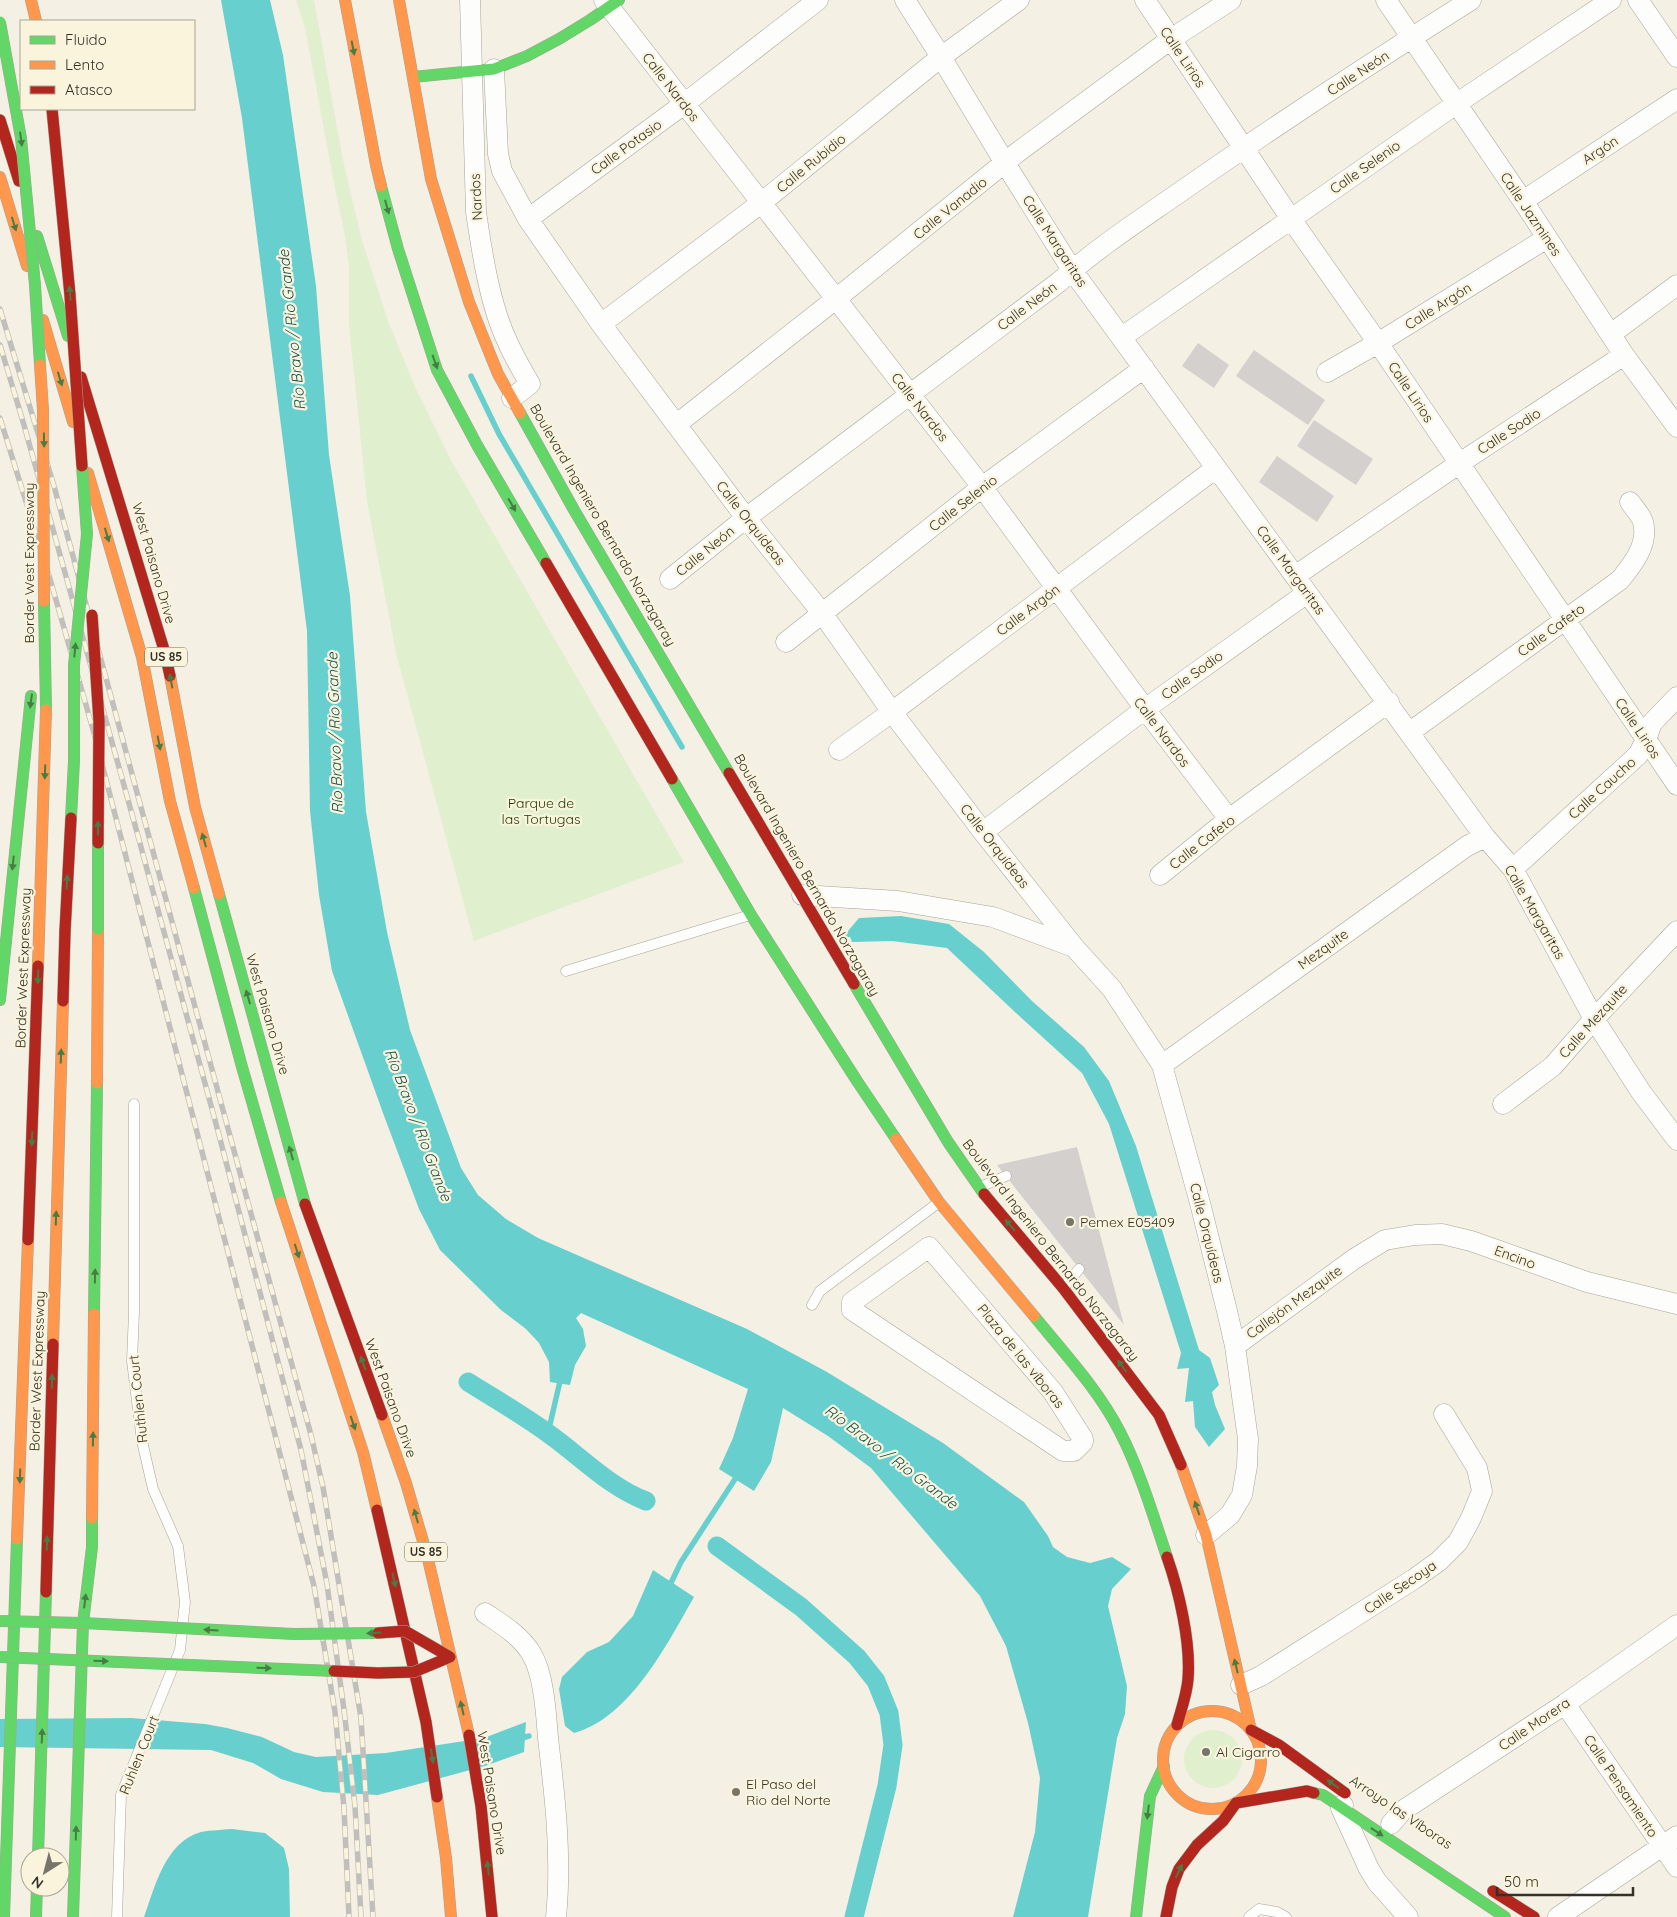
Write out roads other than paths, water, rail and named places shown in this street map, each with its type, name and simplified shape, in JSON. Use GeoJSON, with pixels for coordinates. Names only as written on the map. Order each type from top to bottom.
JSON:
{"type":"FeatureCollection","features":[{"type":"Feature","properties":{"kind":"main road"},"geometry":{"type":"LineString","coordinates":[[31,0],[36,20]]}},
{"type":"Feature","properties":{"kind":"main road"},"geometry":{"type":"LineString","coordinates":[[345,0],[376,165],[398,249],[438,370],[477,445],[750,915],[887,1128],[939,1202],[1001,1268],[1098,1397],[1120,1432],[1139,1475],[1171,1570],[1181,1609],[1187,1652],[1188,1680],[1177,1726]]}},
{"type":"Feature","properties":{"kind":"main road","name":"Boulevard Ingeniero Bernardo Norzagaray"},"geometry":{"type":"LineString","coordinates":[[399,0],[431,179],[466,293],[498,374],[574,510],[674,677],[882,1034],[948,1142],[1025,1251],[1063,1288],[1159,1415],[1177,1455],[1206,1535],[1251,1730]]}},
{"type":"Feature","properties":{"kind":"main road"},"geometry":{"type":"LineString","coordinates":[[413,77],[494,69],[528,56],[611,2]]}},
{"type":"Feature","properties":{"kind":"main road","name":"Border West Expressway"},"geometry":{"type":"LineString","coordinates":[[0,22],[21,138],[35,285],[43,410],[46,729],[4,1917]]}},
{"type":"Feature","properties":{"kind":"main road","name":"Border West Expressway"},"geometry":{"type":"LineString","coordinates":[[38,1847],[64,931],[74,761],[74,665],[87,534],[70,295],[52,110]]}},
{"type":"Feature","properties":{"kind":"main road","name":"West Paisano Drive"},"geometry":{"type":"LineString","coordinates":[[0,120],[124,514],[165,653],[195,807],[304,1200],[406,1483],[427,1556],[468,1732],[481,1806],[492,1917]]}},
{"type":"Feature","properties":{"kind":"main road","name":"US 85"},"geometry":{"type":"LineString","coordinates":[[0,177],[142,657],[170,801],[242,1067],[282,1205],[363,1452],[426,1722],[446,1858],[451,1917]]}},
{"type":"Feature","properties":{"kind":"main road"},"geometry":{"type":"LineString","coordinates":[[72,1917],[83,1623],[92,1547],[99,722],[87,534]]}},
{"type":"Feature","properties":{"kind":"main road"},"geometry":{"type":"LineString","coordinates":[[0,1000],[33,684],[44,601]]}},
{"type":"Feature","properties":{"kind":"main road"},"geometry":{"type":"LineString","coordinates":[[0,1621],[83,1623],[294,1634],[364,1634],[405,1631],[450,1657]]}},
{"type":"Feature","properties":{"kind":"main road"},"geometry":{"type":"LineString","coordinates":[[0,1657],[378,1673],[414,1672],[450,1657]]}},
{"type":"Feature","properties":{"kind":"main road"},"geometry":{"type":"LineString","coordinates":[[1166,1917],[1172,1887],[1179,1869],[1197,1845],[1223,1821],[1236,1803],[1249,1792],[1258,1778],[1261,1762],[1259,1745],[1251,1730],[1241,1721],[1229,1714],[1215,1711],[1195,1715],[1177,1726],[1168,1737],[1164,1752],[1164,1766],[1168,1782],[1178,1794],[1191,1804],[1206,1808],[1222,1808],[1236,1803]]}},
{"type":"Feature","properties":{"kind":"main road","name":"Arroyo las Víboras"},"geometry":{"type":"LineString","coordinates":[[1251,1730],[1279,1745],[1348,1801],[1505,1917]]}},
{"type":"Feature","properties":{"kind":"main road"},"geometry":{"type":"LineString","coordinates":[[1136,1917],[1150,1796],[1164,1766]]}},
{"type":"Feature","properties":{"kind":"main road","name":"Arroyo las Víboras"},"geometry":{"type":"LineString","coordinates":[[1236,1803],[1289,1793],[1312,1791],[1348,1801]]}},
{"type":"Feature","properties":{"kind":"main road"},"geometry":{"type":"LineString","coordinates":[[1481,1883],[1534,1917]]}},
{"type":"Feature","properties":{"kind":"main road"},"geometry":{"type":"LineString","coordinates":[[36,1917],[37,1897]]}},
{"type":"Feature","properties":{"kind":"street","name":"Nardos"},"geometry":{"type":"LineString","coordinates":[[470,0],[476,212],[481,245],[494,301],[507,342],[530,384],[512,398]]}},
{"type":"Feature","properties":{"kind":"street","name":"Calle Potasio"},"geometry":{"type":"LineString","coordinates":[[528,219],[684,104],[818,0]]}},
{"type":"Feature","properties":{"kind":"street","name":"Calle Margaritas"},"geometry":{"type":"LineString","coordinates":[[905,0],[1004,163],[1072,270],[1307,593],[1389,702],[1485,837],[1513,869],[1594,1019],[1641,1092],[1677,1140]]}},
{"type":"Feature","properties":{"kind":"street","name":"Calle Rubidio"},"geometry":{"type":"LineString","coordinates":[[601,324],[762,202],[941,57],[1019,0]]}},
{"type":"Feature","properties":{"kind":"street","name":"Calle Lirios"},"geometry":{"type":"LineString","coordinates":[[1145,0],[1291,219],[1460,463],[1677,785]]}},
{"type":"Feature","properties":{"kind":"street","name":"Calle Vanadio"},"geometry":{"type":"LineString","coordinates":[[676,424],[837,298],[1004,163],[1172,39],[1231,0]]}},
{"type":"Feature","properties":{"kind":"street","name":"Calle Jazmines"},"geometry":{"type":"LineString","coordinates":[[1386,0],[1410,38],[1523,201],[1624,355],[1677,428]]}},
{"type":"Feature","properties":{"kind":"street","name":"Calle Neón"},"geometry":{"type":"LineString","coordinates":[[670,579],[746,518],[1059,282],[1092,254],[1244,148],[1471,0]]}},
{"type":"Feature","properties":{"kind":"street","name":"Calle Selenio"},"geometry":{"type":"LineString","coordinates":[[1122,337],[1456,104],[1611,0]]}},
{"type":"Feature","properties":{"kind":"street"},"geometry":{"type":"LineString","coordinates":[[1638,0],[1677,57]]}},
{"type":"Feature","properties":{"kind":"street","name":"Calle Nardos"},"geometry":{"type":"LineString","coordinates":[[611,2],[684,104],[837,298],[982,487],[1145,709],[1229,819]]}},
{"type":"Feature","properties":{"kind":"street","name":"Calle Orquídeas"},"geometry":{"type":"LineString","coordinates":[[494,69],[498,154],[502,171],[528,219],[601,324],[746,518],[822,613],[892,712],[983,832],[1074,947],[1112,990],[1162,1065],[1200,1202],[1234,1346],[1248,1439],[1242,1495],[1230,1515],[1206,1535]]}},
{"type":"Feature","properties":{"kind":"street","name":"Argón"},"geometry":{"type":"LineString","coordinates":[[1523,201],[1677,99]]}},
{"type":"Feature","properties":{"kind":"street","name":"Calle Argón"},"geometry":{"type":"LineString","coordinates":[[1327,372],[1378,343],[1547,238]]}},
{"type":"Feature","properties":{"kind":"street"},"geometry":{"type":"LineString","coordinates":[[1611,334],[1677,285]]}},
{"type":"Feature","properties":{"kind":"street","name":"Calle Sodio"},"geometry":{"type":"LineString","coordinates":[[1295,576],[1460,463],[1624,355]]}},
{"type":"Feature","properties":{"kind":"street","name":"Calle Selenio"},"geometry":{"type":"LineString","coordinates":[[786,642],[982,487],[1144,368]]}},
{"type":"Feature","properties":{"kind":"street","name":"Calle Argón"},"geometry":{"type":"LineString","coordinates":[[839,750],[1216,468]]}},
{"type":"Feature","properties":{"kind":"street","name":"Calle Cafeto"},"geometry":{"type":"LineString","coordinates":[[1410,732],[1620,580],[1633,564],[1642,545],[1644,534],[1643,521],[1630,502]]}},
{"type":"Feature","properties":{"kind":"street","name":"Calle Sodio"},"geometry":{"type":"LineString","coordinates":[[983,832],[1145,709],[1307,593]]}},
{"type":"Feature","properties":{"kind":"street","name":"Calle Caucho"},"geometry":{"type":"LineString","coordinates":[[1513,869],[1638,755],[1652,723],[1677,697]]}},
{"type":"Feature","properties":{"kind":"street","name":"Calle Cafeto"},"geometry":{"type":"LineString","coordinates":[[1160,875],[1229,819],[1389,702]]}},
{"type":"Feature","properties":{"kind":"street","name":"Mezquite"},"geometry":{"type":"LineString","coordinates":[[1162,1065],[1467,846],[1485,837]]}},
{"type":"Feature","properties":{"kind":"street","name":"Calle Orquídeas"},"geometry":{"type":"LineString","coordinates":[[802,895],[898,901],[993,917],[1074,947]]}},
{"type":"Feature","properties":{"kind":"street","name":"Calle Mezquite"},"geometry":{"type":"LineString","coordinates":[[1503,1104],[1554,1066],[1594,1019],[1677,931]]}},
{"type":"Feature","properties":{"kind":"street","name":"Encino"},"geometry":{"type":"LineString","coordinates":[[1354,1259],[1386,1240],[1416,1235],[1442,1234],[1471,1241],[1587,1282],[1677,1304]]}},
{"type":"Feature","properties":{"kind":"street","name":"Plaza de las víboras"},"geometry":{"type":"LineString","coordinates":[[929,1247],[1053,1392],[1078,1429],[1083,1442],[1074,1451],[1063,1451],[852,1310],[851,1304],[929,1247]]}},
{"type":"Feature","properties":{"kind":"street","name":"Callejón Mezquite"},"geometry":{"type":"LineString","coordinates":[[1234,1346],[1354,1259]]}},
{"type":"Feature","properties":{"kind":"street","name":"Calle Secoya"},"geometry":{"type":"LineString","coordinates":[[1241,1685],[1261,1676],[1414,1579],[1439,1561],[1458,1542],[1471,1518],[1482,1491],[1477,1468],[1444,1414]]}},
{"type":"Feature","properties":{"kind":"street"},"geometry":{"type":"LineString","coordinates":[[484,1613],[519,1639],[531,1653],[538,1669],[545,1707],[556,1804],[558,1864],[556,1917]]}},
{"type":"Feature","properties":{"kind":"street","name":"Calle Morera"},"geometry":{"type":"LineString","coordinates":[[1391,1824],[1402,1811],[1565,1704],[1677,1625]]}},
{"type":"Feature","properties":{"kind":"street","name":"Calle Pensamiento"},"geometry":{"type":"LineString","coordinates":[[1565,1704],[1670,1841],[1677,1867]]}},
{"type":"Feature","properties":{"kind":"street"},"geometry":{"type":"LineString","coordinates":[[1348,1801],[1369,1869],[1377,1882],[1408,1917]]}},
{"type":"Feature","properties":{"kind":"street"},"geometry":{"type":"LineString","coordinates":[[1558,1917],[1670,1841]]}},
{"type":"Feature","properties":{"kind":"lane"},"geometry":{"type":"LineString","coordinates":[[566,971],[750,915]]}},
{"type":"Feature","properties":{"kind":"lane","name":"Ruthlen Court"},"geometry":{"type":"LineString","coordinates":[[134,1104],[134,1312],[132,1361],[142,1441],[153,1489],[178,1546],[185,1602],[180,1650],[168,1684]]}},
{"type":"Feature","properties":{"kind":"lane"},"geometry":{"type":"LineString","coordinates":[[979,1187],[1006,1176]]}},
{"type":"Feature","properties":{"kind":"lane"},"geometry":{"type":"LineString","coordinates":[[812,1305],[820,1291],[939,1202]]}},
{"type":"Feature","properties":{"kind":"lane"},"geometry":{"type":"LineString","coordinates":[[1063,1288],[1079,1269]]}},
{"type":"Feature","properties":{"kind":"lane","name":"Ruhlen Court"},"geometry":{"type":"LineString","coordinates":[[117,1917],[122,1794],[168,1684]]}},
{"type":"Feature","properties":{"kind":"lane"},"geometry":{"type":"LineString","coordinates":[[1249,1917],[1259,1909],[1277,1912],[1286,1917]]}},
{"type":"Feature","properties":{"kind":"water","name":"Río Bravo / Rio Grande"},"geometry":{"type":"Polygon","coordinates":[[[221,0],[270,0],[283,55],[316,286],[329,455],[350,596],[366,812],[387,932],[410,1030],[461,1168],[478,1195],[506,1219],[538,1238],[747,1329],[827,1372],[943,1443],[1024,1502],[1048,1536],[1053,1547],[1067,1557],[1090,1563],[1112,1557],[1131,1569],[1112,1589],[1108,1606],[1127,1686],[1125,1714],[1117,1738],[1088,1917],[1013,1917],[1035,1832],[1040,1778],[1028,1723],[1006,1646],[980,1596],[871,1468],[828,1436],[783,1408],[771,1462],[754,1491],[719,1469],[733,1438],[748,1389],[581,1313],[576,1318],[583,1329],[586,1346],[575,1365],[570,1385],[550,1382],[549,1362],[539,1343],[526,1329],[501,1310],[440,1250],[419,1209],[332,971],[319,895],[310,811],[307,631],[242,118],[221,0]]]}},
{"type":"Feature","properties":{"kind":"water"},"geometry":{"type":"Polygon","coordinates":[[[901,916],[949,924],[984,952],[1032,1001],[1084,1047],[1109,1081],[1136,1146],[1199,1350],[1210,1358],[1219,1385],[1212,1392],[1225,1429],[1209,1447],[1195,1427],[1193,1401],[1185,1402],[1189,1368],[1177,1369],[1181,1353],[1109,1124],[1082,1073],[947,948],[892,941],[852,942],[848,931],[859,918],[901,916]]]}},
{"type":"Feature","properties":{"kind":"water"},"geometry":{"type":"Polygon","coordinates":[[[653,1570],[694,1597],[659,1657],[629,1696],[613,1712],[594,1725],[574,1733],[565,1726],[559,1689],[562,1677],[587,1652],[609,1642],[633,1616],[653,1570]]]}},
{"type":"Feature","properties":{"kind":"water"},"geometry":{"type":"Polygon","coordinates":[[[131,1718],[205,1724],[227,1728],[262,1737],[294,1752],[316,1757],[386,1753],[484,1738],[526,1722],[524,1752],[485,1766],[378,1795],[323,1792],[281,1779],[253,1763],[211,1750],[0,1747],[0,1719],[131,1718]]]}},
{"type":"Feature","properties":{"kind":"water"},"geometry":{"type":"Polygon","coordinates":[[[232,1829],[265,1833],[284,1848],[289,1869],[290,1917],[144,1917],[163,1867],[178,1845],[189,1837],[201,1832],[232,1829]]]}},
{"type":"Feature","properties":{"kind":"waterway"},"geometry":{"type":"LineString","coordinates":[[471,376],[499,434],[682,747]]}},
{"type":"Feature","properties":{"kind":"waterway"},"geometry":{"type":"LineString","coordinates":[[845,935],[856,933]]}},
{"type":"Feature","properties":{"kind":"waterway"},"geometry":{"type":"LineString","coordinates":[[548,1433],[561,1377]]}},
{"type":"Feature","properties":{"kind":"waterway"},"geometry":{"type":"LineString","coordinates":[[468,1382],[539,1427],[620,1488],[646,1501]]}},
{"type":"Feature","properties":{"kind":"waterway"},"geometry":{"type":"LineString","coordinates":[[668,1589],[681,1562],[739,1473]]}},
{"type":"Feature","properties":{"kind":"waterway"},"geometry":{"type":"LineString","coordinates":[[717,1546],[801,1607],[857,1657],[876,1681],[889,1713],[893,1745],[887,1786],[854,1917]]}},
{"type":"Feature","properties":{"kind":"waterway"},"geometry":{"type":"LineString","coordinates":[[518,1739],[529,1736]]}},
{"type":"Feature","properties":{"kind":"railway"},"geometry":{"type":"LineString","coordinates":[[0,309],[54,486],[311,1435],[323,1487],[361,1718],[373,1917]]}},
{"type":"Feature","properties":{"kind":"railway"},"geometry":{"type":"LineString","coordinates":[[0,345],[135,825],[219,1135],[301,1450],[327,1584],[344,1710],[355,1806],[361,1917]]}},
{"type":"Feature","properties":{"kind":"railway"},"geometry":{"type":"LineString","coordinates":[[0,418],[50,579],[94,733],[314,1586],[335,1712],[344,1808],[349,1917]]}},
{"type":"Feature","properties":{"kind":"place","name":"Pemex E05409"},"geometry":{"type":"Point","coordinates":[1070,1222]}},
{"type":"Feature","properties":{"kind":"place","name":"Al Cigarro"},"geometry":{"type":"Point","coordinates":[1206,1752]}},
{"type":"Feature","properties":{"kind":"place","name":"El Paso del Rio del Norte"},"geometry":{"type":"Point","coordinates":[736,1792]}},
{"type":"Feature","properties":{"kind":"park label","name":"Parque de las Tortugas"},"geometry":{"type":"Point","coordinates":[541,812]}}]}
